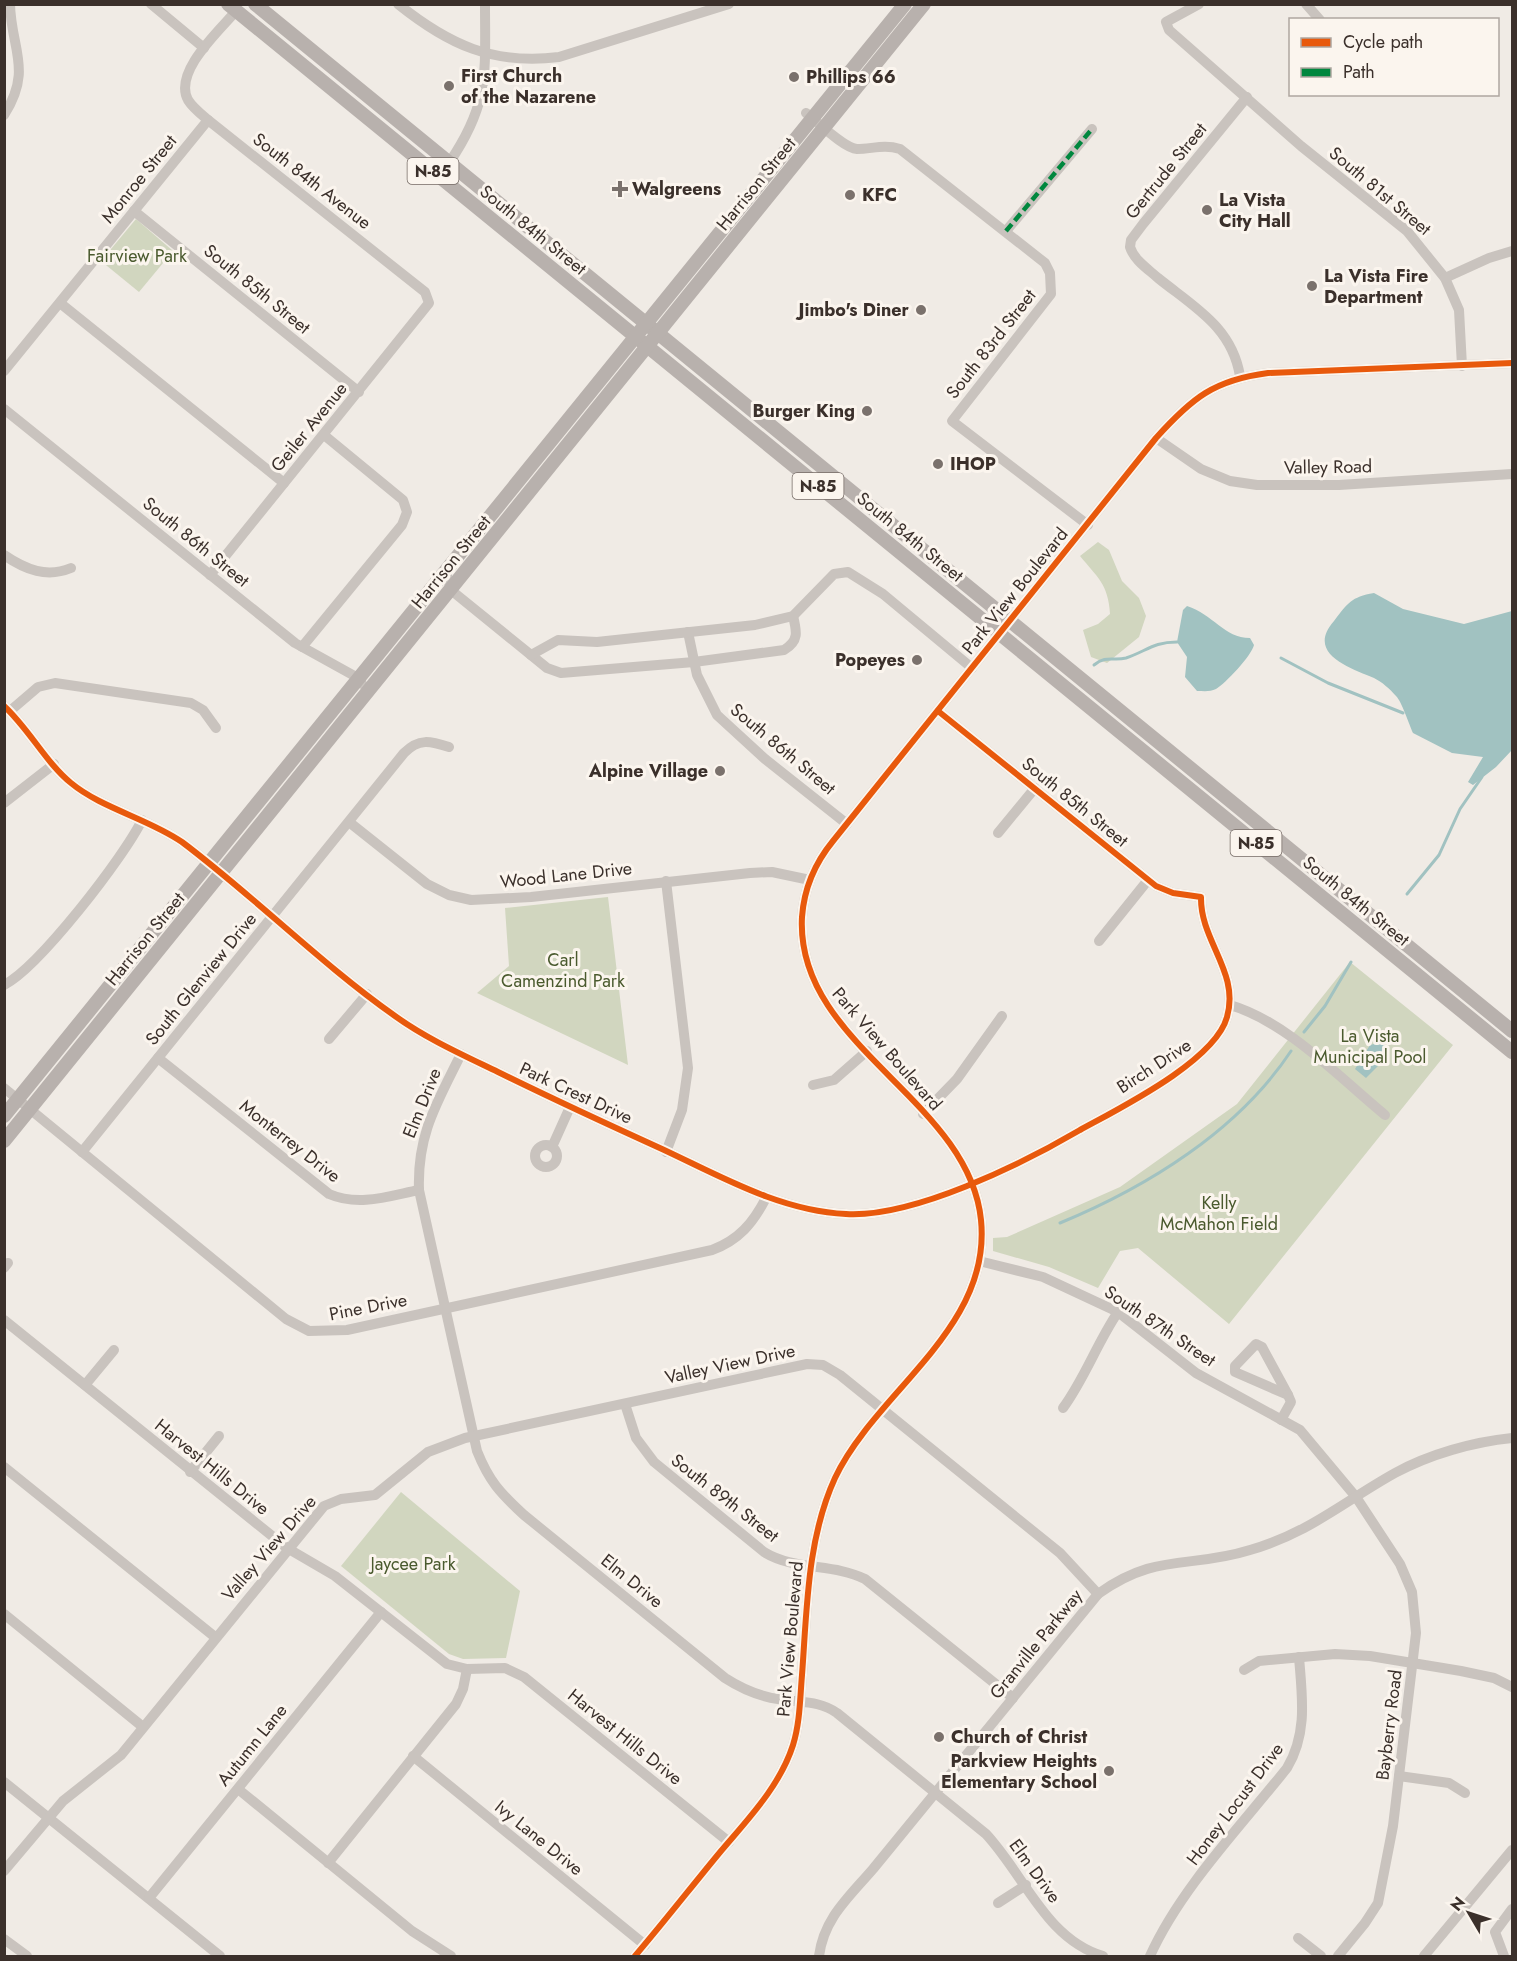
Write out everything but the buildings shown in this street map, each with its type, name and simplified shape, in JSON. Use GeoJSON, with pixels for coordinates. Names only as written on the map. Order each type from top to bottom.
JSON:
{"type":"FeatureCollection","features":[{"type":"Feature","properties":{"kind":"main road","name":"South 84th Street"},"geometry":{"type":"LineString","coordinates":[[255,4],[1512,1031]]}},
{"type":"Feature","properties":{"kind":"main road","name":"Harrison Street"},"geometry":{"type":"LineString","coordinates":[[4,1141],[25,1104],[215,869],[360,679],[648,324],[810,115],[904,4]]}},
{"type":"Feature","properties":{"kind":"main road","name":"Harrison Street"},"geometry":{"type":"LineString","coordinates":[[215,869],[366,695],[924,4]]}},
{"type":"Feature","properties":{"kind":"main road","name":"South 84th Street"},"geometry":{"type":"LineString","coordinates":[[232,8],[1512,1052]]}},
{"type":"Feature","properties":{"kind":"main road"},"geometry":{"type":"LineString","coordinates":[[363,114],[382,122],[434,162],[449,163]]}},
{"type":"Feature","properties":{"kind":"main road","name":"Harrison Street"},"geometry":{"type":"LineString","coordinates":[[4,1116],[25,1104]]}},
{"type":"Feature","properties":{"kind":"street"},"geometry":{"type":"LineString","coordinates":[[4,115],[17,86],[20,66],[10,4]]}},
{"type":"Feature","properties":{"kind":"street"},"geometry":{"type":"LineString","coordinates":[[151,4],[204,48],[232,8]]}},
{"type":"Feature","properties":{"kind":"street"},"geometry":{"type":"LineString","coordinates":[[398,4],[443,37],[485,53],[513,59],[559,57],[729,4]]}},
{"type":"Feature","properties":{"kind":"street"},"geometry":{"type":"LineString","coordinates":[[449,163],[469,134],[482,99],[485,4]]}},
{"type":"Feature","properties":{"kind":"street"},"geometry":{"type":"LineString","coordinates":[[1199,4],[1169,18],[1166,22],[1169,30],[1247,98]]}},
{"type":"Feature","properties":{"kind":"street"},"geometry":{"type":"LineString","coordinates":[[1306,4],[1318,18]]}},
{"type":"Feature","properties":{"kind":"street","name":"South 84th Avenue"},"geometry":{"type":"LineString","coordinates":[[204,48],[188,71],[184,85],[192,105],[425,292],[429,298]]}},
{"type":"Feature","properties":{"kind":"street","name":"South 81st Street"},"geometry":{"type":"LineString","coordinates":[[1247,98],[1300,146],[1407,231],[1445,278],[1459,310],[1462,366]]}},
{"type":"Feature","properties":{"kind":"street","name":"Gertrude Street"},"geometry":{"type":"LineString","coordinates":[[1240,376],[1233,348],[1215,324],[1144,267],[1130,247],[1131,240],[1143,224],[1247,98]]}},
{"type":"Feature","properties":{"kind":"street","name":"South 83rd Street"},"geometry":{"type":"LineString","coordinates":[[810,115],[845,145],[853,148],[888,146],[900,149],[1045,263],[1050,273],[1052,294],[952,422],[1088,525]]}},
{"type":"Feature","properties":{"kind":"street","name":"Monroe Street"},"geometry":{"type":"LineString","coordinates":[[4,371],[208,120]]}},
{"type":"Feature","properties":{"kind":"street"},"geometry":{"type":"LineString","coordinates":[[1006,231],[1092,129]]}},
{"type":"Feature","properties":{"kind":"street","name":"South 85th Street"},"geometry":{"type":"LineString","coordinates":[[134,211],[358,392]]}},
{"type":"Feature","properties":{"kind":"street"},"geometry":{"type":"LineString","coordinates":[[1445,278],[1489,258],[1512,251]]}},
{"type":"Feature","properties":{"kind":"street","name":"Geiler Avenue"},"geometry":{"type":"LineString","coordinates":[[210,574],[426,308],[429,298]]}},
{"type":"Feature","properties":{"kind":"street"},"geometry":{"type":"LineString","coordinates":[[60,303],[284,483]]}},
{"type":"Feature","properties":{"kind":"street","name":"Park View Boulevard"},"geometry":{"type":"LineString","coordinates":[[635,1956],[762,1801],[786,1763],[796,1734],[811,1566],[820,1515],[836,1477],[853,1448],[949,1329],[968,1294],[980,1261],[981,1222],[972,1182],[951,1148],[827,1005],[811,975],[802,932],[804,898],[810,880],[826,849],[1156,438],[1180,412],[1203,394],[1240,376],[1512,363]]}},
{"type":"Feature","properties":{"kind":"street","name":"South 86th Street"},"geometry":{"type":"LineString","coordinates":[[4,409],[302,647],[360,679]]}},
{"type":"Feature","properties":{"kind":"street"},"geometry":{"type":"LineString","coordinates":[[302,647],[402,525],[406,517],[403,500],[324,435]]}},
{"type":"Feature","properties":{"kind":"street","name":"Valley Road"},"geometry":{"type":"LineString","coordinates":[[1156,438],[1202,469],[1230,481],[1257,485],[1339,485],[1512,474]]}},
{"type":"Feature","properties":{"kind":"street"},"geometry":{"type":"LineString","coordinates":[[4,555],[22,566],[47,574],[71,568]]}},
{"type":"Feature","properties":{"kind":"street"},"geometry":{"type":"LineString","coordinates":[[531,655],[558,640],[597,642],[688,633],[755,625],[793,616],[834,574],[848,572],[883,594],[972,668]]}},
{"type":"Feature","properties":{"kind":"street"},"geometry":{"type":"LineString","coordinates":[[446,573],[451,590],[547,668],[561,672],[694,662],[784,650],[794,644],[797,634],[793,616]]}},
{"type":"Feature","properties":{"kind":"street","name":"South 86th Street"},"geometry":{"type":"LineString","coordinates":[[688,633],[702,688],[717,715],[765,759],[847,824]]}},
{"type":"Feature","properties":{"kind":"street"},"geometry":{"type":"LineString","coordinates":[[360,679],[366,695]]}},
{"type":"Feature","properties":{"kind":"street"},"geometry":{"type":"LineString","coordinates":[[215,869],[173,836],[75,787],[7,709],[38,687],[55,683],[191,703],[203,710],[216,728]]}},
{"type":"Feature","properties":{"kind":"street","name":"South 85th Street"},"geometry":{"type":"LineString","coordinates":[[938,711],[1148,880],[1167,891],[1201,897]]}},
{"type":"Feature","properties":{"kind":"street","name":"South Glenview Drive"},"geometry":{"type":"LineString","coordinates":[[82,1152],[412,747],[424,741],[449,747]]}},
{"type":"Feature","properties":{"kind":"street"},"geometry":{"type":"LineString","coordinates":[[4,803],[54,764]]}},
{"type":"Feature","properties":{"kind":"street"},"geometry":{"type":"LineString","coordinates":[[998,833],[1035,788]]}},
{"type":"Feature","properties":{"kind":"street"},"geometry":{"type":"LineString","coordinates":[[4,984],[28,969],[118,858],[142,820]]}},
{"type":"Feature","properties":{"kind":"street","name":"Wood Lane Drive"},"geometry":{"type":"LineString","coordinates":[[350,822],[427,884],[464,899],[531,897],[666,881],[772,872],[810,880]]}},
{"type":"Feature","properties":{"kind":"street","name":"Park Crest Drive"},"geometry":{"type":"LineString","coordinates":[[215,869],[395,1016],[460,1054],[766,1198],[809,1209],[847,1215],[877,1212],[914,1204],[972,1182]]}},
{"type":"Feature","properties":{"kind":"street"},"geometry":{"type":"LineString","coordinates":[[1099,941],[1148,880]]}},
{"type":"Feature","properties":{"kind":"street"},"geometry":{"type":"LineString","coordinates":[[666,881],[688,1068],[682,1110],[666,1152]]}},
{"type":"Feature","properties":{"kind":"street","name":"Birch Drive"},"geometry":{"type":"LineString","coordinates":[[972,1182],[1075,1133],[1189,1063],[1216,1040],[1226,1022],[1230,1005],[1228,980],[1204,922],[1201,897]]}},
{"type":"Feature","properties":{"kind":"street"},"geometry":{"type":"LineString","coordinates":[[329,1039],[367,994]]}},
{"type":"Feature","properties":{"kind":"street"},"geometry":{"type":"LineString","coordinates":[[1230,1005],[1256,1014],[1280,1029],[1385,1115]]}},
{"type":"Feature","properties":{"kind":"street"},"geometry":{"type":"LineString","coordinates":[[923,1114],[957,1079],[1002,1016]]}},
{"type":"Feature","properties":{"kind":"street"},"geometry":{"type":"LineString","coordinates":[[813,1085],[834,1080],[867,1051]]}},
{"type":"Feature","properties":{"kind":"street","name":"Elm Drive"},"geometry":{"type":"LineString","coordinates":[[460,1054],[423,1138],[419,1158],[419,1190],[474,1436],[487,1476],[499,1492],[533,1522],[725,1678],[754,1693],[822,1704],[832,1709],[986,1834],[1060,1932],[1080,1947],[1103,1956]]}},
{"type":"Feature","properties":{"kind":"street","name":"Monterrey Drive"},"geometry":{"type":"LineString","coordinates":[[158,1058],[329,1194],[359,1201],[419,1190]]}},
{"type":"Feature","properties":{"kind":"street","name":"Pine Drive"},"geometry":{"type":"LineString","coordinates":[[4,1088],[286,1319],[302,1328],[319,1332],[337,1332],[712,1250],[730,1242],[745,1230],[766,1198]]}},
{"type":"Feature","properties":{"kind":"street"},"geometry":{"type":"LineString","coordinates":[[552,1147],[570,1107]]}},
{"type":"Feature","properties":{"kind":"street","name":"South 87th Street"},"geometry":{"type":"LineString","coordinates":[[980,1261],[1043,1277],[1118,1312],[1196,1372],[1300,1430],[1356,1497]]}},
{"type":"Feature","properties":{"kind":"street"},"geometry":{"type":"LineString","coordinates":[[1063,1408],[1083,1377],[1101,1337],[1118,1312]]}},
{"type":"Feature","properties":{"kind":"street","name":"Harvest Hills Drive"},"geometry":{"type":"LineString","coordinates":[[4,1320],[287,1548],[335,1576],[443,1662],[467,1669],[505,1668],[524,1677],[729,1842]]}},
{"type":"Feature","properties":{"kind":"street"},"geometry":{"type":"LineString","coordinates":[[1281,1420],[1291,1402],[1288,1395],[1260,1345],[1256,1344],[1247,1351],[1235,1366],[1234,1372],[1288,1395]]}},
{"type":"Feature","properties":{"kind":"street"},"geometry":{"type":"LineString","coordinates":[[85,1385],[114,1350]]}},
{"type":"Feature","properties":{"kind":"street","name":"Valley View Drive"},"geometry":{"type":"LineString","coordinates":[[4,1870],[48,1818],[81,1785],[121,1755],[314,1516],[329,1503],[375,1495],[428,1452],[474,1436],[812,1364],[835,1371],[1060,1553],[1098,1594]]}},
{"type":"Feature","properties":{"kind":"street","name":"South 89th Street"},"geometry":{"type":"LineString","coordinates":[[625,1404],[639,1444],[660,1468],[764,1552],[784,1561],[843,1570],[872,1583],[1013,1698]]}},
{"type":"Feature","properties":{"kind":"street"},"geometry":{"type":"LineString","coordinates":[[190,1472],[219,1436]]}},
{"type":"Feature","properties":{"kind":"street","name":"Granville Parkway"},"geometry":{"type":"LineString","coordinates":[[819,1956],[824,1934],[835,1911],[1098,1594],[1116,1581],[1147,1568],[1248,1551],[1280,1540],[1312,1526],[1394,1474],[1439,1455],[1475,1444],[1512,1438]]}},
{"type":"Feature","properties":{"kind":"street"},"geometry":{"type":"LineString","coordinates":[[4,1467],[214,1637]]}},
{"type":"Feature","properties":{"kind":"street","name":"Bayberry Road"},"geometry":{"type":"LineString","coordinates":[[1338,1956],[1378,1903],[1384,1880],[1400,1776],[1416,1633],[1412,1592],[1400,1564],[1356,1497]]}},
{"type":"Feature","properties":{"kind":"street","name":"Autumn Lane"},"geometry":{"type":"LineString","coordinates":[[149,1898],[381,1612]]}},
{"type":"Feature","properties":{"kind":"street"},"geometry":{"type":"LineString","coordinates":[[4,1614],[143,1727]]}},
{"type":"Feature","properties":{"kind":"street"},"geometry":{"type":"LineString","coordinates":[[1245,1670],[1259,1661],[1335,1654],[1414,1663],[1494,1678],[1512,1687]]}},
{"type":"Feature","properties":{"kind":"street","name":"Honey Locust Drive"},"geometry":{"type":"LineString","coordinates":[[1150,1956],[1164,1926],[1182,1900],[1287,1768],[1297,1752],[1302,1729],[1303,1701],[1299,1657]]}},
{"type":"Feature","properties":{"kind":"street"},"geometry":{"type":"LineString","coordinates":[[328,1863],[459,1699],[467,1669]]}},
{"type":"Feature","properties":{"kind":"street","name":"Ivy Lane Drive"},"geometry":{"type":"LineString","coordinates":[[413,1756],[645,1945]]}},
{"type":"Feature","properties":{"kind":"street"},"geometry":{"type":"LineString","coordinates":[[1400,1776],[1449,1783],[1465,1793]]}},
{"type":"Feature","properties":{"kind":"street"},"geometry":{"type":"LineString","coordinates":[[4,1782],[220,1956]]}},
{"type":"Feature","properties":{"kind":"street"},"geometry":{"type":"LineString","coordinates":[[238,1789],[412,1931],[451,1956]]}},
{"type":"Feature","properties":{"kind":"street"},"geometry":{"type":"LineString","coordinates":[[1424,1956],[1512,1850]]}},
{"type":"Feature","properties":{"kind":"street"},"geometry":{"type":"LineString","coordinates":[[998,1903],[1026,1885]]}},
{"type":"Feature","properties":{"kind":"street"},"geometry":{"type":"LineString","coordinates":[[1504,1956],[1495,1932],[1511,1911]]}},
{"type":"Feature","properties":{"kind":"street"},"geometry":{"type":"LineString","coordinates":[[4,1938],[24,1956]]}},
{"type":"Feature","properties":{"kind":"street"},"geometry":{"type":"LineString","coordinates":[[1298,1938],[1321,1956]]}},
{"type":"Feature","properties":{"kind":"green space","name":"Fairview Park"},"geometry":{"type":"Polygon","coordinates":[[[136,219],[173,251],[139,292],[101,261],[136,219]]]}},
{"type":"Feature","properties":{"kind":"green space"},"geometry":{"type":"Polygon","coordinates":[[[1098,542],[1109,550],[1122,581],[1139,598],[1146,616],[1139,637],[1107,663],[1091,657],[1083,630],[1098,624],[1110,614],[1104,588],[1080,556],[1098,542]]]}},
{"type":"Feature","properties":{"kind":"green space","name":"Carl Camenzind Park"},"geometry":{"type":"Polygon","coordinates":[[[608,897],[628,1065],[477,993],[509,966],[505,908],[608,897]]]}},
{"type":"Feature","properties":{"kind":"green space","name":"Kelly McMahon Field"},"geometry":{"type":"Polygon","coordinates":[[[1350,962],[1453,1045],[1229,1324],[1138,1248],[1120,1251],[1098,1288],[1049,1267],[993,1251],[993,1238],[1007,1237],[1120,1187],[1237,1104],[1350,962]]]}},
{"type":"Feature","properties":{"kind":"green space","name":"Jaycee Park"},"geometry":{"type":"Polygon","coordinates":[[[401,1492],[520,1591],[506,1658],[463,1659],[449,1654],[341,1566],[401,1492]]]}},
{"type":"Feature","properties":{"kind":"water"},"geometry":{"type":"Polygon","coordinates":[[[1374,593],[1403,609],[1464,624],[1512,611],[1512,750],[1496,767],[1473,785],[1468,782],[1483,757],[1452,753],[1413,733],[1401,703],[1391,691],[1377,680],[1334,658],[1328,651],[1325,642],[1326,633],[1334,621],[1355,599],[1374,593]]]}},
{"type":"Feature","properties":{"kind":"water"},"geometry":{"type":"Polygon","coordinates":[[[1187,606],[1204,614],[1225,630],[1250,638],[1254,645],[1238,669],[1214,690],[1197,691],[1185,677],[1187,657],[1177,642],[1183,610],[1187,606]]]}},
{"type":"Feature","properties":{"kind":"water"},"geometry":{"type":"Polygon","coordinates":[[[1381,1042],[1389,1048],[1387,1057],[1366,1078],[1355,1069],[1370,1045],[1381,1042]]]}},
{"type":"Feature","properties":{"kind":"waterway"},"geometry":{"type":"LineString","coordinates":[[1094,665],[1106,659],[1126,658],[1150,647],[1177,642]]}},
{"type":"Feature","properties":{"kind":"waterway"},"geometry":{"type":"LineString","coordinates":[[1281,658],[1328,683],[1403,713]]}},
{"type":"Feature","properties":{"kind":"waterway"},"geometry":{"type":"LineString","coordinates":[[1407,894],[1439,855],[1460,809],[1482,777]]}},
{"type":"Feature","properties":{"kind":"waterway"},"geometry":{"type":"LineString","coordinates":[[1304,1032],[1325,1006],[1351,962]]}},
{"type":"Feature","properties":{"kind":"waterway"},"geometry":{"type":"LineString","coordinates":[[1060,1223],[1125,1192],[1188,1154],[1245,1107],[1291,1051]]}},
{"type":"Feature","properties":{"kind":"marked path"},"geometry":{"type":"LineString","coordinates":[[1006,231],[1092,129]]}},
{"type":"Feature","properties":{"kind":"cycle path"},"geometry":{"type":"LineString","coordinates":[[635,1956],[762,1801],[787,1760],[793,1745],[798,1719],[810,1575],[826,1501],[835,1478],[853,1446],[950,1327],[969,1294],[980,1259],[981,1220],[970,1177],[947,1140],[852,1037],[825,1001],[807,962],[802,917],[805,896],[816,867],[833,841],[1156,438],[1181,412],[1205,393],[1233,380],[1268,373],[1512,363]]}},
{"type":"Feature","properties":{"kind":"cycle path"},"geometry":{"type":"LineString","coordinates":[[4,706],[71,783],[96,800],[182,842],[367,996],[420,1032],[458,1053],[728,1181],[798,1206],[846,1214],[873,1213],[934,1198],[998,1173],[1056,1144],[1141,1096],[1186,1066],[1219,1034],[1227,1017],[1230,1001],[1224,971],[1206,928],[1201,897],[1173,893],[1156,886],[938,711]]}},
{"type":"Feature","properties":{"kind":"place","name":"Phillips 66"},"geometry":{"type":"Point","coordinates":[794,77]}},
{"type":"Feature","properties":{"kind":"place","name":"First Church of the Nazarene"},"geometry":{"type":"Point","coordinates":[449,86]}},
{"type":"Feature","properties":{"kind":"place","name":"Walgreens"},"geometry":{"type":"Point","coordinates":[620,189]}},
{"type":"Feature","properties":{"kind":"place","name":"KFC"},"geometry":{"type":"Point","coordinates":[850,195]}},
{"type":"Feature","properties":{"kind":"place","name":"La Vista City Hall"},"geometry":{"type":"Point","coordinates":[1207,210]}},
{"type":"Feature","properties":{"kind":"place","name":"La Vista Fire Department"},"geometry":{"type":"Point","coordinates":[1312,286]}},
{"type":"Feature","properties":{"kind":"place","name":"Jimbo's Diner"},"geometry":{"type":"Point","coordinates":[921,310]}},
{"type":"Feature","properties":{"kind":"place","name":"Burger King"},"geometry":{"type":"Point","coordinates":[867,411]}},
{"type":"Feature","properties":{"kind":"place","name":"IHOP"},"geometry":{"type":"Point","coordinates":[938,464]}},
{"type":"Feature","properties":{"kind":"place","name":"Popeyes"},"geometry":{"type":"Point","coordinates":[917,660]}},
{"type":"Feature","properties":{"kind":"place","name":"Alpine Village"},"geometry":{"type":"Point","coordinates":[720,771]}},
{"type":"Feature","properties":{"kind":"place","name":"Church of Christ"},"geometry":{"type":"Point","coordinates":[939,1737]}},
{"type":"Feature","properties":{"kind":"place","name":"Parkview Heights Elementary School"},"geometry":{"type":"Point","coordinates":[1109,1771]}},
{"type":"Feature","properties":{"kind":"park label","name":"La Vista Municipal Pool"},"geometry":{"type":"Point","coordinates":[1370,1046]}}]}
